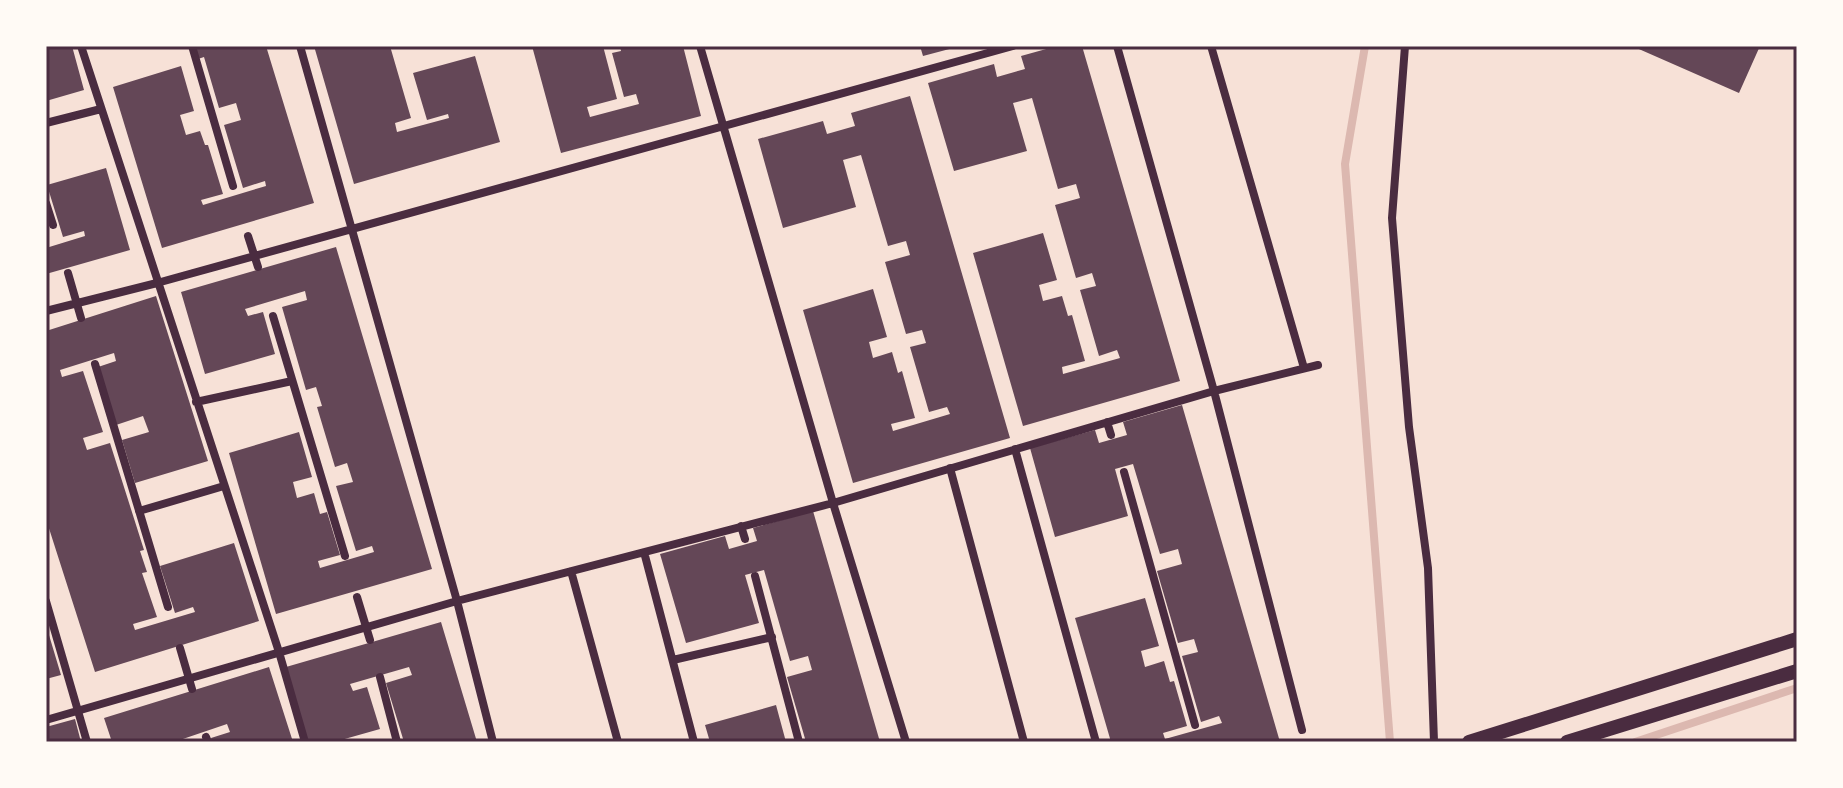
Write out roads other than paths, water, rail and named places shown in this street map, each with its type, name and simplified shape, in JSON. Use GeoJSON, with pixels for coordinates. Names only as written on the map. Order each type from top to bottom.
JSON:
{"type":"FeatureCollection","features":[{"type":"Feature","properties":{"kind":"street"},"geometry":{"type":"LineString","coordinates":[[81,46],[279,652],[305,742]]}},
{"type":"Feature","properties":{"kind":"street"},"geometry":{"type":"LineString","coordinates":[[192,46],[233,186]]}},
{"type":"Feature","properties":{"kind":"street"},"geometry":{"type":"LineString","coordinates":[[300,46],[457,601],[493,742]]}},
{"type":"Feature","properties":{"kind":"street"},"geometry":{"type":"LineString","coordinates":[[700,46],[906,742]]}},
{"type":"Feature","properties":{"kind":"street"},"geometry":{"type":"LineString","coordinates":[[46,311],[1013,46]]}},
{"type":"Feature","properties":{"kind":"street"},"geometry":{"type":"LineString","coordinates":[[1117,46],[1214,391],[1302,730]]}},
{"type":"Feature","properties":{"kind":"street"},"geometry":{"type":"LineString","coordinates":[[1211,46],[1304,368]]}},
{"type":"Feature","properties":{"kind":"street"},"geometry":{"type":"LineString","coordinates":[[1405,46],[1392,218],[1409,427],[1428,568],[1434,742]]}},
{"type":"Feature","properties":{"kind":"street"},"geometry":{"type":"LineString","coordinates":[[46,123],[101,109]]}},
{"type":"Feature","properties":{"kind":"street"},"geometry":{"type":"LineString","coordinates":[[46,203],[53,225]]}},
{"type":"Feature","properties":{"kind":"street"},"geometry":{"type":"LineString","coordinates":[[248,236],[258,267]]}},
{"type":"Feature","properties":{"kind":"street"},"geometry":{"type":"LineString","coordinates":[[68,273],[81,318]]}},
{"type":"Feature","properties":{"kind":"street"},"geometry":{"type":"LineString","coordinates":[[273,316],[345,556]]}},
{"type":"Feature","properties":{"kind":"street"},"geometry":{"type":"LineString","coordinates":[[95,364],[168,607]]}},
{"type":"Feature","properties":{"kind":"street"},"geometry":{"type":"LineString","coordinates":[[46,720],[457,601],[833,503],[1214,391],[1318,365]]}},
{"type":"Feature","properties":{"kind":"street"},"geometry":{"type":"LineString","coordinates":[[196,402],[292,381]]}},
{"type":"Feature","properties":{"kind":"street"},"geometry":{"type":"LineString","coordinates":[[1107,422],[1111,435]]}},
{"type":"Feature","properties":{"kind":"street"},"geometry":{"type":"LineString","coordinates":[[1015,449],[1096,742]]}},
{"type":"Feature","properties":{"kind":"street"},"geometry":{"type":"LineString","coordinates":[[950,468],[1024,742]]}},
{"type":"Feature","properties":{"kind":"street"},"geometry":{"type":"LineString","coordinates":[[1124,472],[1195,725]]}},
{"type":"Feature","properties":{"kind":"street"},"geometry":{"type":"LineString","coordinates":[[139,511],[224,486]]}},
{"type":"Feature","properties":{"kind":"street"},"geometry":{"type":"LineString","coordinates":[[741,526],[745,539]]}},
{"type":"Feature","properties":{"kind":"street"},"geometry":{"type":"LineString","coordinates":[[644,552],[694,742]]}},
{"type":"Feature","properties":{"kind":"street"},"geometry":{"type":"LineString","coordinates":[[571,571],[618,742]]}},
{"type":"Feature","properties":{"kind":"street"},"geometry":{"type":"LineString","coordinates":[[755,576],[799,742]]}},
{"type":"Feature","properties":{"kind":"street"},"geometry":{"type":"LineString","coordinates":[[357,597],[370,640]]}},
{"type":"Feature","properties":{"kind":"street"},"geometry":{"type":"LineString","coordinates":[[46,601],[87,742]]}},
{"type":"Feature","properties":{"kind":"street"},"geometry":{"type":"LineString","coordinates":[[673,660],[772,637]]}},
{"type":"Feature","properties":{"kind":"street"},"geometry":{"type":"LineString","coordinates":[[1469,742],[1797,639]]}},
{"type":"Feature","properties":{"kind":"street"},"geometry":{"type":"LineString","coordinates":[[180,648],[192,689]]}},
{"type":"Feature","properties":{"kind":"street"},"geometry":{"type":"LineString","coordinates":[[1567,742],[1797,671]]}},
{"type":"Feature","properties":{"kind":"street"},"geometry":{"type":"LineString","coordinates":[[380,677],[397,742]]}},
{"type":"Feature","properties":{"kind":"waterway"},"geometry":{"type":"LineString","coordinates":[[1365,46],[1345,164],[1390,742]]}},
{"type":"Feature","properties":{"kind":"waterway"},"geometry":{"type":"LineString","coordinates":[[1635,742],[1797,688]]}}]}
